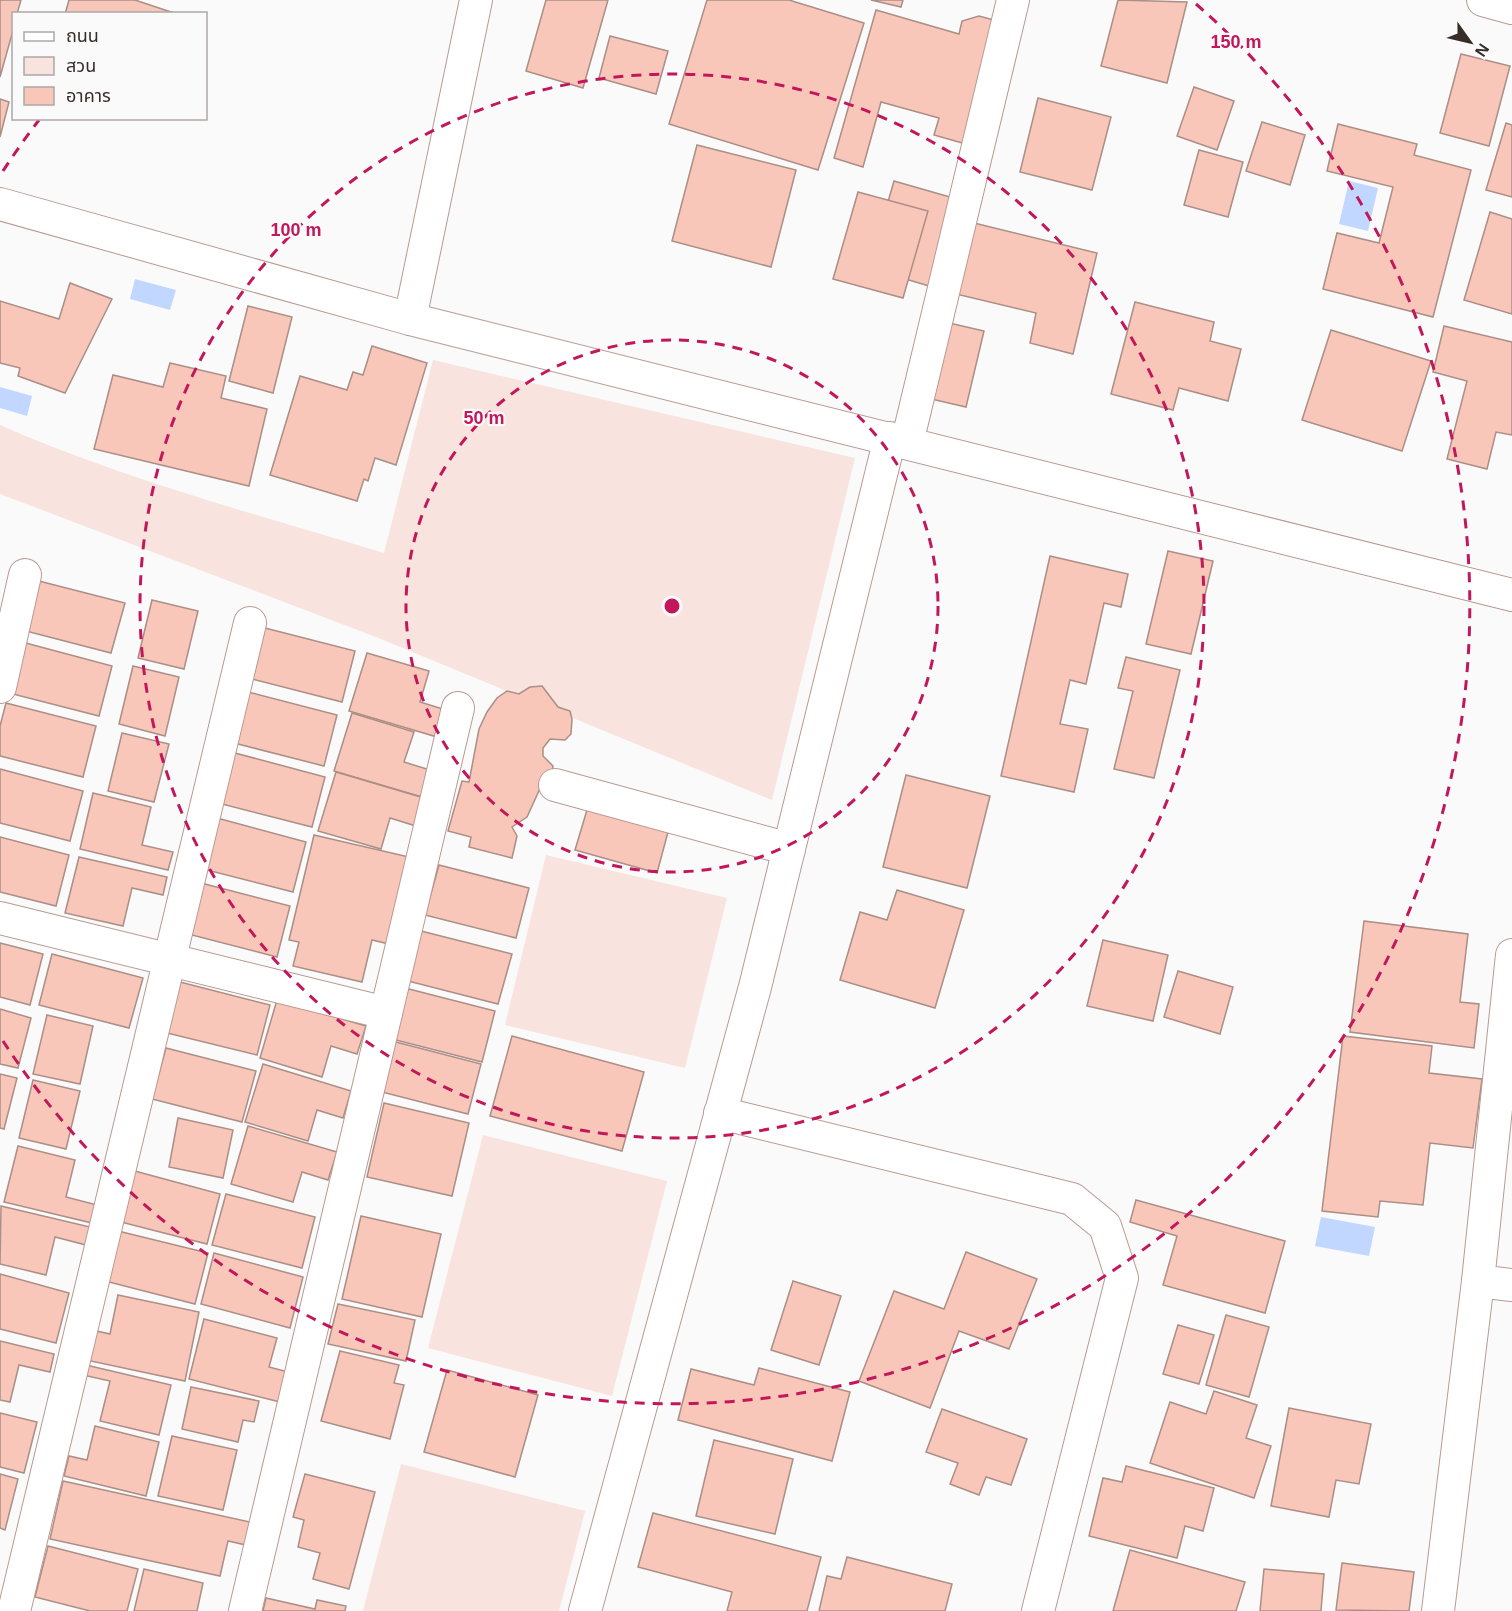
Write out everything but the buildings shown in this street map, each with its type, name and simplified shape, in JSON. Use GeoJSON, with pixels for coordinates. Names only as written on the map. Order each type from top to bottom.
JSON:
{"type":"FeatureCollection","features":[{"type":"Feature","properties":{"kind":"street"},"geometry":{"type":"LineString","coordinates":[[410,319],[476,0]]}},
{"type":"Feature","properties":{"kind":"street"},"geometry":{"type":"LineString","coordinates":[[585,1611],[754,987],[1013,0]]}},
{"type":"Feature","properties":{"kind":"street"},"geometry":{"type":"LineString","coordinates":[[1483,0],[1512,8]]}},
{"type":"Feature","properties":{"kind":"street"},"geometry":{"type":"LineString","coordinates":[[0,204],[410,319],[1512,595]]}},
{"type":"Feature","properties":{"kind":"street"},"geometry":{"type":"LineString","coordinates":[[0,687],[25,574]]}},
{"type":"Feature","properties":{"kind":"street"},"geometry":{"type":"LineString","coordinates":[[14,1611],[250,623]]}},
{"type":"Feature","properties":{"kind":"street"},"geometry":{"type":"LineString","coordinates":[[244,1611],[458,708]]}},
{"type":"Feature","properties":{"kind":"street"},"geometry":{"type":"LineString","coordinates":[[555,785],[789,849]]}},
{"type":"Feature","properties":{"kind":"street"},"geometry":{"type":"LineString","coordinates":[[0,918],[386,1013]]}},
{"type":"Feature","properties":{"kind":"street"},"geometry":{"type":"LineString","coordinates":[[1438,1611],[1478,1281],[1512,955]]}},
{"type":"Feature","properties":{"kind":"street"},"geometry":{"type":"LineString","coordinates":[[720,1113],[1072,1199],[1106,1226],[1122,1278],[1038,1611]]}},
{"type":"Feature","properties":{"kind":"street"},"geometry":{"type":"LineString","coordinates":[[1478,1281],[1512,1285]]}},
{"type":"Feature","properties":{"kind":"green space"},"geometry":{"type":"Polygon","coordinates":[[[433,360],[855,458],[772,800],[376,637],[0,494],[0,425],[142,479],[384,553],[433,360]]]}},
{"type":"Feature","properties":{"kind":"green space"},"geometry":{"type":"Polygon","coordinates":[[[546,855],[727,898],[685,1068],[505,1025],[546,855]]]}},
{"type":"Feature","properties":{"kind":"green space"},"geometry":{"type":"Polygon","coordinates":[[[483,1135],[667,1181],[612,1396],[428,1348],[483,1135]]]}},
{"type":"Feature","properties":{"kind":"green space"},"geometry":{"type":"Polygon","coordinates":[[[401,1464],[585,1511],[559,1611],[363,1611],[401,1464]]]}},
{"type":"Feature","properties":{"kind":"water"},"geometry":{"type":"Polygon","coordinates":[[[1349,181],[1378,188],[1368,231],[1339,224],[1349,181]]]}},
{"type":"Feature","properties":{"kind":"water"},"geometry":{"type":"Polygon","coordinates":[[[135,279],[176,290],[170,310],[130,299],[135,279]]]}},
{"type":"Feature","properties":{"kind":"water"},"geometry":{"type":"Polygon","coordinates":[[[0,387],[32,396],[27,416],[0,408],[0,387]]]}},
{"type":"Feature","properties":{"kind":"water"},"geometry":{"type":"Polygon","coordinates":[[[1321,1217],[1375,1227],[1369,1256],[1315,1246],[1321,1217]]]}}]}
